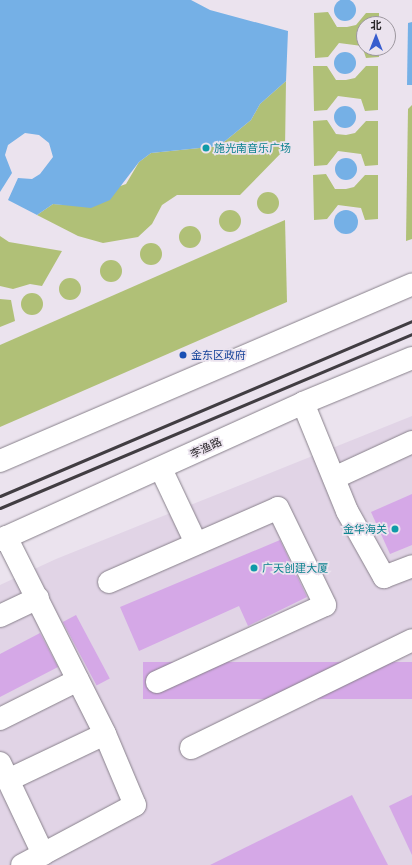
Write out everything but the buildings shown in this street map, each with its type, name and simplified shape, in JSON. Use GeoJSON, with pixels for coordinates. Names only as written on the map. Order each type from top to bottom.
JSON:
{"type":"FeatureCollection","features":[{"type":"Feature","properties":{"kind":"main road"},"geometry":{"type":"LineString","coordinates":[[0,461],[412,284]]}},
{"type":"Feature","properties":{"kind":"main road","name":"李渔路"},"geometry":{"type":"LineString","coordinates":[[3,538],[161,469],[304,403],[412,358]]}},
{"type":"Feature","properties":{"kind":"main road"},"geometry":{"type":"LineString","coordinates":[[304,403],[334,478],[384,577],[412,566]]}},
{"type":"Feature","properties":{"kind":"main road"},"geometry":{"type":"LineString","coordinates":[[334,478],[412,442]]}},
{"type":"Feature","properties":{"kind":"main road"},"geometry":{"type":"LineString","coordinates":[[161,469],[196,543]]}},
{"type":"Feature","properties":{"kind":"main road"},"geometry":{"type":"LineString","coordinates":[[109,582],[278,508],[325,605],[157,682]]}},
{"type":"Feature","properties":{"kind":"main road"},"geometry":{"type":"LineString","coordinates":[[3,538],[38,598],[105,734],[135,805],[22,865]]}},
{"type":"Feature","properties":{"kind":"main road"},"geometry":{"type":"LineString","coordinates":[[0,616],[38,598]]}},
{"type":"Feature","properties":{"kind":"main road"},"geometry":{"type":"LineString","coordinates":[[191,748],[412,640]]}},
{"type":"Feature","properties":{"kind":"main road"},"geometry":{"type":"LineString","coordinates":[[0,719],[78,680]]}},
{"type":"Feature","properties":{"kind":"main road"},"geometry":{"type":"LineString","coordinates":[[43,854],[4,771],[105,734]]}},
{"type":"Feature","properties":{"kind":"shaded area"},"geometry":{"type":"Polygon","coordinates":[[[412,416],[412,865],[0,865],[0,585],[56,559],[412,416]]]}},
{"type":"Feature","properties":{"kind":"green space"},"geometry":{"type":"Polygon","coordinates":[[[328,12],[337,27],[356,25],[356,45],[339,43],[328,57],[315,58],[314,13],[328,12]]]}},
{"type":"Feature","properties":{"kind":"green space"},"geometry":{"type":"Polygon","coordinates":[[[366,13],[379,13],[379,16],[364,16],[366,13]]]}},
{"type":"Feature","properties":{"kind":"green space"},"geometry":{"type":"Polygon","coordinates":[[[365,56],[379,56],[379,57],[366,58],[365,56]]]}},
{"type":"Feature","properties":{"kind":"green space"},"geometry":{"type":"Polygon","coordinates":[[[313,66],[327,66],[336,80],[346,80],[355,78],[366,66],[378,66],[378,110],[365,111],[361,99],[338,96],[327,110],[314,111],[313,66]]]}},
{"type":"Feature","properties":{"kind":"green space"},"geometry":{"type":"Polygon","coordinates":[[[286,81],[285,149],[240,195],[177,195],[162,205],[152,224],[138,237],[103,243],[78,236],[37,215],[53,204],[67,205],[126,184],[139,162],[151,153],[219,146],[251,120],[260,104],[286,81]]]}},
{"type":"Feature","properties":{"kind":"green space"},"geometry":{"type":"Polygon","coordinates":[[[412,105],[412,239],[406,241],[408,109],[412,105]]]}},
{"type":"Feature","properties":{"kind":"green space"},"geometry":{"type":"Polygon","coordinates":[[[327,120],[336,134],[346,135],[355,133],[366,121],[378,121],[378,165],[365,166],[361,154],[338,151],[327,165],[314,166],[313,121],[327,120]]]}},
{"type":"Feature","properties":{"kind":"green space"},"geometry":{"type":"Polygon","coordinates":[[[326,174],[335,189],[354,187],[365,175],[378,175],[378,219],[365,220],[361,208],[338,205],[327,219],[314,220],[313,175],[326,174]]]}},
{"type":"Feature","properties":{"kind":"green space"},"geometry":{"type":"Polygon","coordinates":[[[264,192],[272,192],[279,199],[279,207],[272,214],[264,214],[257,207],[257,199],[264,192]]]}},
{"type":"Feature","properties":{"kind":"green space"},"geometry":{"type":"Polygon","coordinates":[[[226,210],[234,210],[241,217],[241,225],[234,232],[226,232],[219,225],[219,217],[226,210]]]}},
{"type":"Feature","properties":{"kind":"green space"},"geometry":{"type":"Polygon","coordinates":[[[285,220],[287,302],[0,427],[0,345],[285,220]]]}},
{"type":"Feature","properties":{"kind":"green space"},"geometry":{"type":"Polygon","coordinates":[[[186,226],[194,226],[201,233],[201,241],[194,248],[186,248],[179,241],[179,233],[186,226]]]}},
{"type":"Feature","properties":{"kind":"green space"},"geometry":{"type":"Polygon","coordinates":[[[0,236],[9,242],[62,251],[42,286],[30,284],[13,289],[0,286],[0,236]]]}},
{"type":"Feature","properties":{"kind":"green space"},"geometry":{"type":"Polygon","coordinates":[[[147,243],[155,243],[162,250],[162,258],[155,265],[147,265],[140,258],[140,250],[147,243]]]}},
{"type":"Feature","properties":{"kind":"green space"},"geometry":{"type":"Polygon","coordinates":[[[107,260],[115,260],[122,267],[122,275],[115,282],[107,282],[100,275],[100,267],[107,260]]]}},
{"type":"Feature","properties":{"kind":"green space"},"geometry":{"type":"Polygon","coordinates":[[[66,278],[74,278],[81,285],[81,293],[74,300],[66,300],[59,293],[59,285],[66,278]]]}},
{"type":"Feature","properties":{"kind":"green space"},"geometry":{"type":"Polygon","coordinates":[[[28,293],[36,293],[43,300],[43,308],[36,315],[28,315],[21,308],[21,300],[28,293]]]}},
{"type":"Feature","properties":{"kind":"green space"},"geometry":{"type":"Polygon","coordinates":[[[0,299],[11,300],[15,321],[0,327],[0,299]]]}},
{"type":"Feature","properties":{"kind":"water"},"geometry":{"type":"Polygon","coordinates":[[[345,-1],[353,2],[356,10],[353,18],[345,21],[337,18],[334,10],[337,2],[345,-1]]]}},
{"type":"Feature","properties":{"kind":"water"},"geometry":{"type":"Polygon","coordinates":[[[0,0],[191,0],[210,10],[288,31],[286,81],[260,104],[251,120],[219,146],[151,153],[139,162],[110,200],[91,208],[53,204],[37,215],[8,200],[18,178],[32,179],[40,174],[53,157],[49,143],[39,135],[25,133],[8,145],[5,155],[12,173],[0,192],[0,0]]]}},
{"type":"Feature","properties":{"kind":"water"},"geometry":{"type":"Polygon","coordinates":[[[412,22],[412,85],[407,85],[408,23],[412,22]]]}},
{"type":"Feature","properties":{"kind":"water"},"geometry":{"type":"Polygon","coordinates":[[[341,52],[349,52],[356,59],[356,67],[349,74],[341,74],[334,67],[334,59],[341,52]]]}},
{"type":"Feature","properties":{"kind":"water"},"geometry":{"type":"Polygon","coordinates":[[[341,106],[349,106],[356,113],[356,121],[349,128],[341,128],[334,121],[334,113],[341,106]]]}},
{"type":"Feature","properties":{"kind":"water"},"geometry":{"type":"Polygon","coordinates":[[[342,158],[350,158],[357,165],[357,173],[350,180],[342,180],[335,173],[335,165],[342,158]]]}},
{"type":"Feature","properties":{"kind":"water"},"geometry":{"type":"Polygon","coordinates":[[[346,210],[354,214],[358,222],[354,230],[346,234],[338,230],[334,222],[338,214],[346,210]]]}},
{"type":"Feature","properties":{"kind":"railway"},"geometry":{"type":"LineString","coordinates":[[0,496],[412,321]]}},
{"type":"Feature","properties":{"kind":"railway"},"geometry":{"type":"LineString","coordinates":[[0,508],[412,334]]}},
{"type":"Feature","properties":{"kind":"place","name":"施光南音乐广场"},"geometry":{"type":"Point","coordinates":[206,148]}},
{"type":"Feature","properties":{"kind":"place","name":"金东区政府"},"geometry":{"type":"Point","coordinates":[183,355]}},
{"type":"Feature","properties":{"kind":"place","name":"金华海关"},"geometry":{"type":"Point","coordinates":[395,529]}},
{"type":"Feature","properties":{"kind":"place","name":"广天创建大厦"},"geometry":{"type":"Point","coordinates":[254,568]}}]}
